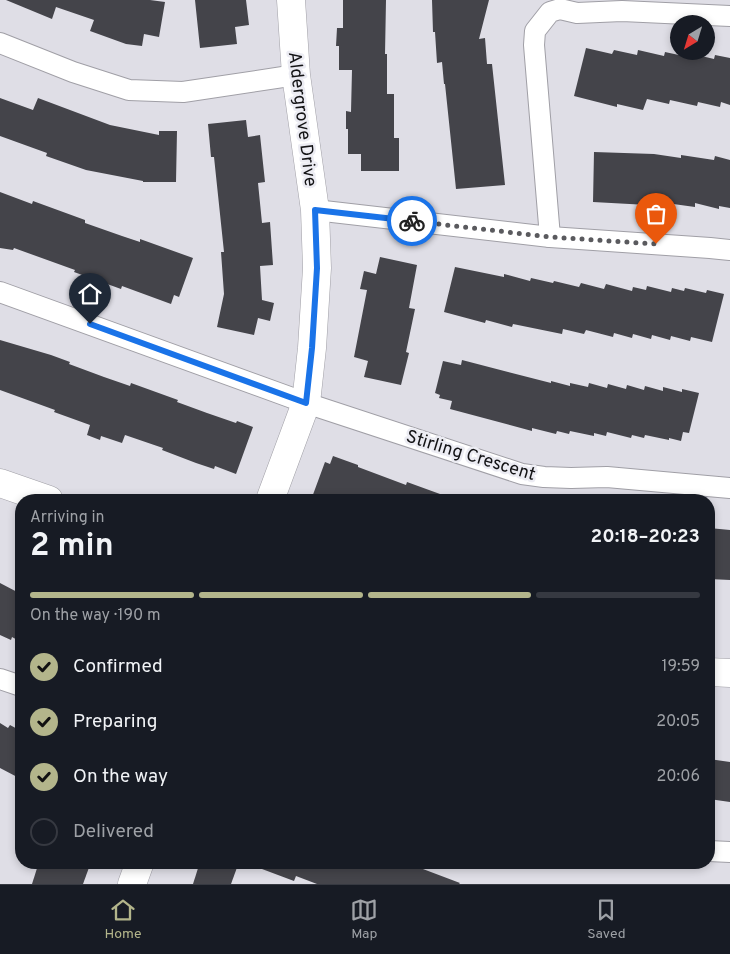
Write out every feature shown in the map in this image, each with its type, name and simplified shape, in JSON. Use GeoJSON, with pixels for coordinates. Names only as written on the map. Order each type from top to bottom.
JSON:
{"type":"FeatureCollection","features":[{"type":"Feature","properties":{"kind":"street","name":"Aldergrove Drive"},"geometry":{"type":"LineString","coordinates":[[272,494],[306,403],[312,348],[317,268],[315,210],[296,75],[291,0]]}},
{"type":"Feature","properties":{"kind":"street"},"geometry":{"type":"LineString","coordinates":[[550,237],[534,45],[535,31],[550,12],[560,9],[578,13],[622,11],[730,16]]}},
{"type":"Feature","properties":{"kind":"street"},"geometry":{"type":"LineString","coordinates":[[0,43],[73,72],[128,90],[183,92],[296,75]]}},
{"type":"Feature","properties":{"kind":"street"},"geometry":{"type":"LineString","coordinates":[[315,210],[550,237],[730,250]]}},
{"type":"Feature","properties":{"kind":"street","name":"Stirling Crescent"},"geometry":{"type":"LineString","coordinates":[[0,292],[306,403],[522,474],[553,478],[588,479],[608,477],[730,488]]}},
{"type":"Feature","properties":{"kind":"street"},"geometry":{"type":"LineString","coordinates":[[0,483],[32,494]]}},
{"type":"Feature","properties":{"kind":"street"},"geometry":{"type":"LineString","coordinates":[[715,672],[730,673]]}},
{"type":"Feature","properties":{"kind":"street"},"geometry":{"type":"LineString","coordinates":[[0,679],[15,684]]}},
{"type":"Feature","properties":{"kind":"street"},"geometry":{"type":"LineString","coordinates":[[715,851],[730,852]]}},
{"type":"Feature","properties":{"kind":"street"},"geometry":{"type":"LineString","coordinates":[[132,884],[137,869]]}},
{"type":"Feature","properties":{"kind":"building"},"geometry":{"type":"Polygon","coordinates":[[[6,0],[150,0],[165,2],[159,37],[144,34],[142,46],[126,44],[90,31],[94,20],[56,7],[52,19],[6,0]]]}},
{"type":"Feature","properties":{"kind":"building"},"geometry":{"type":"Polygon","coordinates":[[[195,0],[246,0],[249,25],[235,27],[237,44],[200,48],[195,0]]]}},
{"type":"Feature","properties":{"kind":"building"},"geometry":{"type":"Polygon","coordinates":[[[343,0],[386,0],[385,54],[387,54],[387,94],[394,94],[394,138],[399,138],[399,171],[361,171],[361,154],[348,154],[346,111],[351,112],[352,70],[339,70],[339,46],[336,46],[337,28],[343,28],[343,0]]]}},
{"type":"Feature","properties":{"kind":"building"},"geometry":{"type":"Polygon","coordinates":[[[432,0],[489,0],[479,39],[485,38],[487,64],[492,64],[505,185],[456,189],[442,62],[437,63],[435,32],[433,32],[432,0]]]}},
{"type":"Feature","properties":{"kind":"building"},"geometry":{"type":"Polygon","coordinates":[[[586,48],[612,54],[614,50],[637,55],[638,50],[664,56],[665,52],[670,53],[670,60],[715,60],[715,55],[730,58],[730,105],[721,102],[720,107],[698,102],[697,106],[670,100],[669,104],[647,99],[643,110],[617,104],[617,107],[574,96],[586,48]]]}},
{"type":"Feature","properties":{"kind":"building"},"geometry":{"type":"Polygon","coordinates":[[[0,98],[33,110],[38,98],[110,125],[159,135],[159,131],[177,131],[176,182],[143,182],[86,170],[46,156],[47,153],[0,136],[0,98]]]}},
{"type":"Feature","properties":{"kind":"building"},"geometry":{"type":"Polygon","coordinates":[[[246,120],[248,137],[260,135],[265,182],[258,183],[262,223],[270,222],[273,265],[260,266],[262,300],[274,303],[270,321],[258,318],[254,335],[217,327],[224,294],[221,252],[224,252],[214,157],[211,157],[208,124],[246,120]]]}},
{"type":"Feature","properties":{"kind":"building"},"geometry":{"type":"Polygon","coordinates":[[[594,152],[654,154],[681,158],[681,155],[714,160],[715,156],[730,160],[730,208],[719,206],[719,209],[695,203],[695,207],[666,203],[666,206],[593,202],[594,152]]]}},
{"type":"Feature","properties":{"kind":"building"},"geometry":{"type":"Polygon","coordinates":[[[0,192],[32,204],[33,201],[85,220],[85,223],[140,242],[140,239],[193,258],[179,297],[174,295],[171,304],[122,286],[121,289],[14,248],[13,250],[0,248],[0,192]]]}},
{"type":"Feature","properties":{"kind":"building"},"geometry":{"type":"Polygon","coordinates":[[[380,257],[417,265],[409,308],[415,309],[406,352],[409,353],[401,385],[364,377],[368,361],[354,357],[367,290],[360,289],[364,271],[376,274],[380,257]]]}},
{"type":"Feature","properties":{"kind":"building"},"geometry":{"type":"Polygon","coordinates":[[[455,267],[504,277],[504,274],[530,281],[531,278],[579,287],[581,283],[604,289],[606,284],[632,291],[633,287],[646,290],[647,286],[671,292],[672,288],[684,291],[685,288],[706,293],[707,290],[724,294],[712,342],[691,337],[690,341],[671,336],[670,340],[652,335],[651,339],[633,334],[632,338],[614,333],[613,337],[586,330],[584,334],[563,329],[562,334],[513,324],[512,327],[486,320],[485,323],[444,312],[455,267]]]}},
{"type":"Feature","properties":{"kind":"building"},"geometry":{"type":"Polygon","coordinates":[[[0,340],[51,355],[104,377],[130,386],[131,383],[207,413],[253,427],[236,474],[215,466],[214,469],[196,463],[162,450],[163,448],[125,435],[122,443],[101,436],[100,440],[87,435],[90,425],[0,390],[0,340]]]}},
{"type":"Feature","properties":{"kind":"building"},"geometry":{"type":"Polygon","coordinates":[[[462,360],[551,383],[551,381],[570,386],[570,383],[588,387],[589,383],[607,388],[608,384],[626,389],[627,385],[644,390],[645,386],[663,391],[663,387],[682,392],[682,389],[699,393],[689,433],[683,432],[681,441],[645,435],[644,438],[632,435],[631,438],[607,432],[606,436],[594,433],[594,436],[570,431],[569,434],[557,431],[556,434],[532,428],[532,431],[450,409],[452,401],[439,398],[440,395],[435,393],[443,361],[461,365],[462,360]]]}},
{"type":"Feature","properties":{"kind":"building"},"geometry":{"type":"Polygon","coordinates":[[[333,456],[406,485],[407,482],[440,494],[313,494],[325,462],[330,464],[333,456]]]}},
{"type":"Feature","properties":{"kind":"building"},"geometry":{"type":"Polygon","coordinates":[[[715,529],[730,530],[730,580],[715,579],[715,529]]]}},
{"type":"Feature","properties":{"kind":"building"},"geometry":{"type":"Polygon","coordinates":[[[0,583],[15,591],[15,639],[12,637],[11,640],[0,635],[0,583]]]}},
{"type":"Feature","properties":{"kind":"building"},"geometry":{"type":"Polygon","coordinates":[[[0,723],[8,728],[10,725],[15,728],[15,776],[0,768],[0,723]]]}},
{"type":"Feature","properties":{"kind":"building"},"geometry":{"type":"Polygon","coordinates":[[[715,760],[730,762],[730,802],[715,800],[715,760]]]}},
{"type":"Feature","properties":{"kind":"building"},"geometry":{"type":"Polygon","coordinates":[[[37,869],[88,869],[83,884],[32,884],[37,869]]]}},
{"type":"Feature","properties":{"kind":"building"},"geometry":{"type":"Polygon","coordinates":[[[198,869],[236,869],[231,884],[193,884],[198,869]]]}},
{"type":"Feature","properties":{"kind":"building"},"geometry":{"type":"Polygon","coordinates":[[[262,869],[423,869],[460,883],[317,884],[296,876],[294,881],[262,869]]]}},
{"type":"Feature","properties":{"kind":"way so far"},"geometry":{"type":"LineString","coordinates":[[412,221],[550,237],[656,244]]}},
{"type":"Feature","properties":{"kind":"route"},"geometry":{"type":"LineString","coordinates":[[90,324],[306,403],[312,348],[313,307],[317,268],[315,210],[412,221]]}}]}
